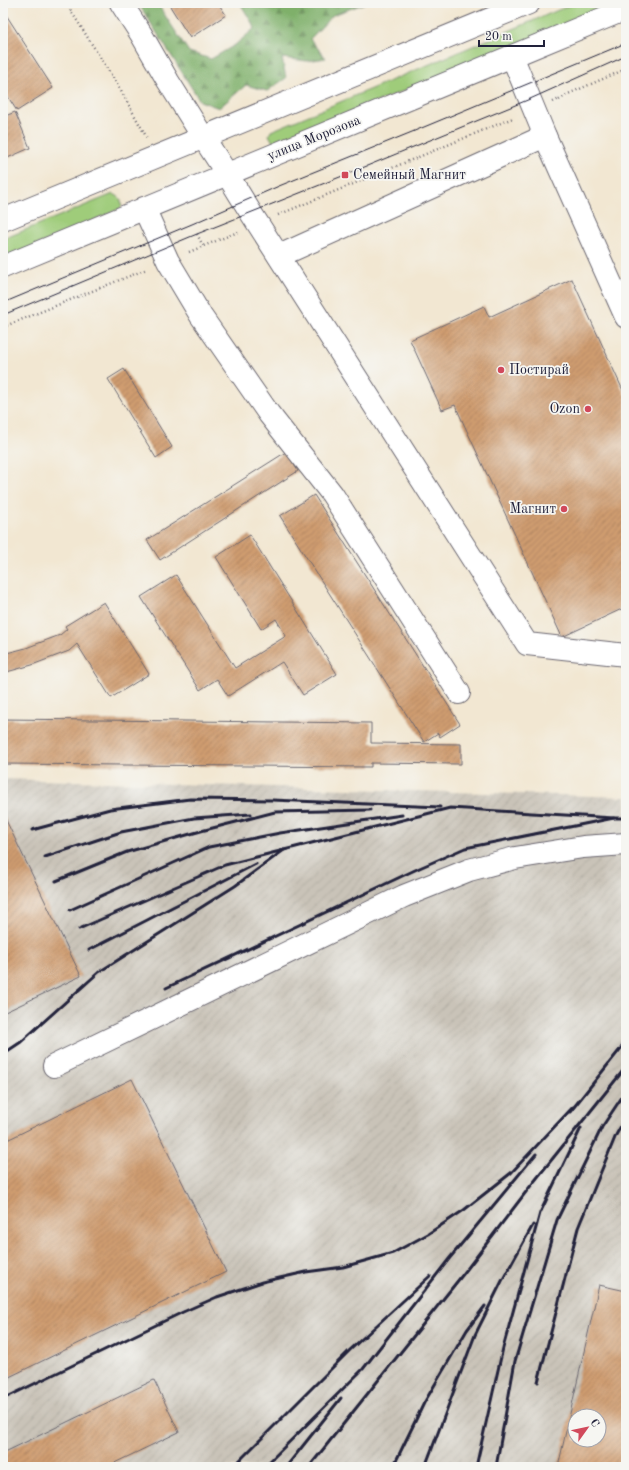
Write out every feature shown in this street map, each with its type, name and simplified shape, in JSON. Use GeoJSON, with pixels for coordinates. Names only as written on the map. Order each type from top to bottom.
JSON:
{"type":"FeatureCollection","features":[{"type":"Feature","properties":{"kind":"main road"},"geometry":{"type":"LineString","coordinates":[[121,3],[203,137],[527,644],[626,654]]}},
{"type":"Feature","properties":{"kind":"main road"},"geometry":{"type":"LineString","coordinates":[[3,220],[529,3]]}},
{"type":"Feature","properties":{"kind":"main road","name":"улица Морозова"},"geometry":{"type":"LineString","coordinates":[[3,267],[626,9]]}},
{"type":"Feature","properties":{"kind":"main road"},"geometry":{"type":"LineString","coordinates":[[512,56],[540,124],[626,317]]}},
{"type":"Feature","properties":{"kind":"main road"},"geometry":{"type":"LineString","coordinates":[[279,256],[540,124]]}},
{"type":"Feature","properties":{"kind":"main road"},"geometry":{"type":"LineString","coordinates":[[144,208],[168,261],[201,316],[269,414],[332,494],[459,693]]}},
{"type":"Feature","properties":{"kind":"main road"},"geometry":{"type":"LineString","coordinates":[[54,1066],[404,896],[461,873],[515,858],[582,847],[626,844]]}},
{"type":"Feature","properties":{"kind":"path"},"geometry":{"type":"LineString","coordinates":[[66,3],[120,89],[157,156]]}},
{"type":"Feature","properties":{"kind":"path"},"geometry":{"type":"LineString","coordinates":[[333,192],[440,148],[540,124],[559,99],[626,69]]}},
{"type":"Feature","properties":{"kind":"path"},"geometry":{"type":"LineString","coordinates":[[540,124],[559,99]]}},
{"type":"Feature","properties":{"kind":"path"},"geometry":{"type":"LineString","coordinates":[[198,234],[203,246]]}},
{"type":"Feature","properties":{"kind":"shaded area"},"geometry":{"type":"Polygon","coordinates":[[[3,779],[626,797],[626,1467],[3,1467],[3,779]]]}},
{"type":"Feature","properties":{"kind":"green space"},"geometry":{"type":"Polygon","coordinates":[[[138,3],[157,3],[189,52],[211,59],[235,45],[255,28],[240,3],[366,3],[333,15],[310,39],[326,58],[307,61],[282,58],[286,78],[267,91],[246,85],[219,108],[200,101],[138,3]]]}},
{"type":"Feature","properties":{"kind":"green space"},"geometry":{"type":"Polygon","coordinates":[[[575,3],[618,3],[274,144],[269,135],[271,131],[575,3]]]}},
{"type":"Feature","properties":{"kind":"green space"},"geometry":{"type":"Polygon","coordinates":[[[113,194],[120,200],[122,204],[121,208],[3,260],[3,239],[113,194]]]}},
{"type":"Feature","properties":{"kind":"building"},"geometry":{"type":"Polygon","coordinates":[[[168,3],[218,3],[226,15],[190,38],[168,3]]]}},
{"type":"Feature","properties":{"kind":"building"},"geometry":{"type":"Polygon","coordinates":[[[3,10],[53,88],[17,111],[3,89],[3,10]]]}},
{"type":"Feature","properties":{"kind":"building"},"geometry":{"type":"Polygon","coordinates":[[[15,112],[30,148],[3,160],[3,117],[15,112]]]}},
{"type":"Feature","properties":{"kind":"building","name":"Магнит"},"geometry":{"type":"Polygon","coordinates":[[[572,279],[626,397],[626,607],[562,637],[455,405],[442,410],[410,340],[484,306],[489,317],[572,279]]]}},
{"type":"Feature","properties":{"kind":"building"},"geometry":{"type":"Polygon","coordinates":[[[124,369],[172,447],[156,458],[108,379],[124,369]]]}},
{"type":"Feature","properties":{"kind":"building"},"geometry":{"type":"Polygon","coordinates":[[[286,452],[298,471],[160,560],[147,540],[286,452]]]}},
{"type":"Feature","properties":{"kind":"building"},"geometry":{"type":"Polygon","coordinates":[[[314,495],[460,724],[440,737],[438,733],[424,742],[280,516],[314,495]]]}},
{"type":"Feature","properties":{"kind":"building"},"geometry":{"type":"Polygon","coordinates":[[[250,535],[337,674],[303,695],[282,662],[228,696],[217,679],[200,690],[141,597],[176,575],[235,668],[286,636],[276,619],[261,629],[216,557],[250,535]]]}},
{"type":"Feature","properties":{"kind":"building"},"geometry":{"type":"Polygon","coordinates":[[[104,602],[149,674],[111,698],[77,644],[69,651],[32,665],[3,673],[3,654],[26,648],[60,635],[67,629],[65,626],[104,602]]]}},
{"type":"Feature","properties":{"kind":"building"},"geometry":{"type":"Polygon","coordinates":[[[3,719],[371,723],[371,743],[461,744],[461,764],[371,763],[371,767],[3,764],[3,719]]]}},
{"type":"Feature","properties":{"kind":"building"},"geometry":{"type":"Polygon","coordinates":[[[3,814],[81,976],[3,1013],[3,814]]]}},
{"type":"Feature","properties":{"kind":"building"},"geometry":{"type":"Polygon","coordinates":[[[132,1079],[226,1272],[3,1380],[3,1142],[132,1079]]]}},
{"type":"Feature","properties":{"kind":"building"},"geometry":{"type":"Polygon","coordinates":[[[599,1285],[626,1291],[626,1467],[558,1467],[567,1427],[567,1448],[607,1448],[607,1408],[571,1408],[599,1285]]]}},
{"type":"Feature","properties":{"kind":"building"},"geometry":{"type":"Polygon","coordinates":[[[154,1380],[179,1432],[106,1467],[3,1467],[3,1453],[154,1380]]]}},
{"type":"Feature","properties":{"kind":"tram line"},"geometry":{"type":"LineString","coordinates":[[3,303],[279,186],[626,43]]}},
{"type":"Feature","properties":{"kind":"tram line"},"geometry":{"type":"LineString","coordinates":[[3,315],[197,234],[530,99],[626,56]]}},
{"type":"Feature","properties":{"kind":"railway"},"geometry":{"type":"LineString","coordinates":[[32,830],[110,809],[190,799],[272,800],[440,807]]}},
{"type":"Feature","properties":{"kind":"railway"},"geometry":{"type":"LineString","coordinates":[[279,852],[450,808],[614,818]]}},
{"type":"Feature","properties":{"kind":"railway"},"geometry":{"type":"LineString","coordinates":[[56,881],[127,852],[275,812],[370,810]]}},
{"type":"Feature","properties":{"kind":"railway"},"geometry":{"type":"LineString","coordinates":[[45,857],[121,832],[194,818],[251,814]]}},
{"type":"Feature","properties":{"kind":"railway"},"geometry":{"type":"LineString","coordinates":[[70,910],[209,847],[280,833],[402,815]]}},
{"type":"Feature","properties":{"kind":"railway"},"geometry":{"type":"LineString","coordinates":[[166,988],[415,870],[465,848],[614,818],[626,818]]}},
{"type":"Feature","properties":{"kind":"railway"},"geometry":{"type":"LineString","coordinates":[[3,1054],[21,1042],[99,972],[235,886],[284,850],[225,865],[79,929]]}},
{"type":"Feature","properties":{"kind":"railway"},"geometry":{"type":"LineString","coordinates":[[89,950],[256,864]]}},
{"type":"Feature","properties":{"kind":"railway"},"geometry":{"type":"LineString","coordinates":[[570,1112],[626,1042]]}},
{"type":"Feature","properties":{"kind":"railway"},"geometry":{"type":"LineString","coordinates":[[309,1467],[626,1067]]}},
{"type":"Feature","properties":{"kind":"railway"},"geometry":{"type":"LineString","coordinates":[[496,1467],[515,1361],[557,1220],[602,1127],[626,1091]]}},
{"type":"Feature","properties":{"kind":"railway"},"geometry":{"type":"LineString","coordinates":[[3,1399],[217,1297],[262,1282],[306,1272],[343,1267],[393,1253],[428,1234],[464,1210],[511,1173],[573,1107]]}},
{"type":"Feature","properties":{"kind":"railway"},"geometry":{"type":"LineString","coordinates":[[538,1382],[578,1228],[616,1135],[626,1117]]}},
{"type":"Feature","properties":{"kind":"railway"},"geometry":{"type":"LineString","coordinates":[[476,1467],[503,1348],[540,1213],[581,1128]]}},
{"type":"Feature","properties":{"kind":"railway"},"geometry":{"type":"LineString","coordinates":[[264,1467],[363,1369],[449,1259],[536,1154]]}},
{"type":"Feature","properties":{"kind":"railway"},"geometry":{"type":"LineString","coordinates":[[425,1467],[475,1335],[502,1281],[533,1225]]}},
{"type":"Feature","properties":{"kind":"railway"},"geometry":{"type":"LineString","coordinates":[[233,1467],[350,1350],[430,1276]]}},
{"type":"Feature","properties":{"kind":"railway"},"geometry":{"type":"LineString","coordinates":[[393,1467],[424,1403],[467,1330],[485,1306]]}},
{"type":"Feature","properties":{"kind":"railway"},"geometry":{"type":"LineString","coordinates":[[286,1467],[341,1398]]}},
{"type":"Feature","properties":{"kind":"place","name":"Семейный Магнит"},"geometry":{"type":"Point","coordinates":[345,175]}},
{"type":"Feature","properties":{"kind":"place","name":"Постирай"},"geometry":{"type":"Point","coordinates":[501,370]}},
{"type":"Feature","properties":{"kind":"place","name":"Ozon"},"geometry":{"type":"Point","coordinates":[588,409]}},
{"type":"Feature","properties":{"kind":"place","name":"Магнит"},"geometry":{"type":"Point","coordinates":[564,509]}}]}
